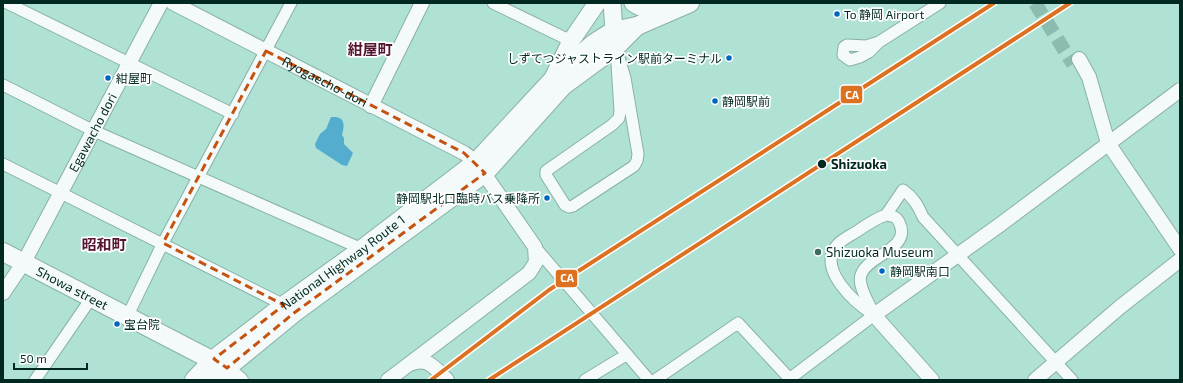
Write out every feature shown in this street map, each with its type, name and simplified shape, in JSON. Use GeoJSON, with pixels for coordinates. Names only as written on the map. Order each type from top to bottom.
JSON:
{"type":"FeatureCollection","features":[{"type":"Feature","properties":{"kind":"highway","name":"National Highway Route 1"},"geometry":{"type":"LineString","coordinates":[[194,380],[219,369],[294,313],[481,168],[563,86],[585,68],[615,39],[637,26],[690,3]]}},
{"type":"Feature","properties":{"kind":"highway","name":"National Highway Route 1"},"geometry":{"type":"LineString","coordinates":[[219,369],[284,304],[481,168],[553,79],[594,43],[615,39]]}},
{"type":"Feature","properties":{"kind":"highway","name":"Showa street"},"geometry":{"type":"LineString","coordinates":[[3,252],[128,315],[219,369]]}},
{"type":"Feature","properties":{"kind":"main road"},"geometry":{"type":"LineString","coordinates":[[553,79],[570,42],[597,3]]}},
{"type":"Feature","properties":{"kind":"main road"},"geometry":{"type":"LineString","coordinates":[[612,3],[615,39]]}},
{"type":"Feature","properties":{"kind":"main road"},"geometry":{"type":"LineString","coordinates":[[633,3],[650,11],[667,12]]}},
{"type":"Feature","properties":{"kind":"street"},"geometry":{"type":"LineString","coordinates":[[7,3],[233,114]]}},
{"type":"Feature","properties":{"kind":"street","name":"Egawacho dori"},"geometry":{"type":"LineString","coordinates":[[3,294],[24,262],[161,3]]}},
{"type":"Feature","properties":{"kind":"street","name":"Ryogaecho-dori"},"geometry":{"type":"LineString","coordinates":[[173,3],[464,154],[481,168]]}},
{"type":"Feature","properties":{"kind":"street"},"geometry":{"type":"LineString","coordinates":[[128,315],[163,243],[291,3]]}},
{"type":"Feature","properties":{"kind":"street"},"geometry":{"type":"LineString","coordinates":[[371,106],[422,3]]}},
{"type":"Feature","properties":{"kind":"street"},"geometry":{"type":"LineString","coordinates":[[493,3],[570,42]]}},
{"type":"Feature","properties":{"kind":"street"},"geometry":{"type":"LineString","coordinates":[[879,42],[940,3]]}},
{"type":"Feature","properties":{"kind":"street"},"geometry":{"type":"LineString","coordinates":[[615,39],[638,154],[638,161],[634,166],[569,207],[562,201],[546,175],[547,168],[606,130],[619,118],[620,70]]}},
{"type":"Feature","properties":{"kind":"street"},"geometry":{"type":"LineString","coordinates":[[1076,61],[1092,90],[1108,143],[1180,249]]}},
{"type":"Feature","properties":{"kind":"street"},"geometry":{"type":"LineString","coordinates":[[3,85],[94,131],[362,249]]}},
{"type":"Feature","properties":{"kind":"street"},"geometry":{"type":"LineString","coordinates":[[655,380],[738,323],[789,379],[1180,90]]}},
{"type":"Feature","properties":{"kind":"street"},"geometry":{"type":"LineString","coordinates":[[3,164],[284,304]]}},
{"type":"Feature","properties":{"kind":"street"},"geometry":{"type":"LineString","coordinates":[[481,168],[535,247],[649,380]]}},
{"type":"Feature","properties":{"kind":"street"},"geometry":{"type":"LineString","coordinates":[[886,215],[903,190],[911,196],[918,205],[923,217],[1072,380]]}},
{"type":"Feature","properties":{"kind":"street"},"geometry":{"type":"LineString","coordinates":[[874,315],[861,307],[837,280],[832,268],[832,257],[838,244],[878,218],[886,215],[893,216],[898,220],[901,230],[900,237],[893,248],[868,263],[861,275],[861,288],[874,315],[932,380]]}},
{"type":"Feature","properties":{"kind":"street"},"geometry":{"type":"LineString","coordinates":[[388,380],[529,273],[536,262],[535,247]]}},
{"type":"Feature","properties":{"kind":"street"},"geometry":{"type":"LineString","coordinates":[[1035,380],[1120,307],[1180,260]]}},
{"type":"Feature","properties":{"kind":"street"},"geometry":{"type":"LineString","coordinates":[[35,380],[92,297]]}},
{"type":"Feature","properties":{"kind":"street"},"geometry":{"type":"LineString","coordinates":[[432,365],[432,355],[435,344]]}},
{"type":"Feature","properties":{"kind":"street"},"geometry":{"type":"LineString","coordinates":[[586,380],[626,355]]}},
{"type":"Feature","properties":{"kind":"street"},"geometry":{"type":"LineString","coordinates":[[409,364],[421,360],[432,365],[447,380]]}},
{"type":"Feature","properties":{"kind":"street"},"geometry":{"type":"LineString","coordinates":[[219,369],[241,380]]}},
{"type":"Feature","properties":{"kind":"highlighted area"},"geometry":{"type":"Polygon","coordinates":[[[266,51],[464,153],[485,173],[294,313],[227,368],[214,359],[284,305],[163,243],[266,51]]]}},
{"type":"Feature","properties":{"kind":"water"},"geometry":{"type":"Polygon","coordinates":[[[331,117],[341,119],[344,124],[342,135],[344,138],[344,144],[353,153],[347,166],[342,165],[316,148],[315,144],[320,134],[326,129],[331,117]]]}},
{"type":"Feature","properties":{"kind":"tunnel"},"geometry":{"type":"LineString","coordinates":[[1035,3],[1073,64]]}},
{"type":"Feature","properties":{"kind":"transit line","name":"CA"},"geometry":{"type":"LineString","coordinates":[[431,380],[549,290],[994,3]]}},
{"type":"Feature","properties":{"kind":"transit line","name":"CA"},"geometry":{"type":"LineString","coordinates":[[489,380],[1070,3]]}},
{"type":"Feature","properties":{"kind":"place","name":"To 静岡 Airport"},"geometry":{"type":"Point","coordinates":[837,14]}},
{"type":"Feature","properties":{"kind":"place","name":"しずてつジャストライン駅前ターミナル"},"geometry":{"type":"Point","coordinates":[729,58]}},
{"type":"Feature","properties":{"kind":"place","name":"紺屋町"},"geometry":{"type":"Point","coordinates":[108,78]}},
{"type":"Feature","properties":{"kind":"place","name":"静岡駅前"},"geometry":{"type":"Point","coordinates":[715,101]}},
{"type":"Feature","properties":{"kind":"place","name":"Shizuoka"},"geometry":{"type":"Point","coordinates":[822,164]}},
{"type":"Feature","properties":{"kind":"place","name":"静岡駅北口臨時バス乗降所"},"geometry":{"type":"Point","coordinates":[547,198]}},
{"type":"Feature","properties":{"kind":"place","name":"Shizuoka Museum"},"geometry":{"type":"Point","coordinates":[818,252]}},
{"type":"Feature","properties":{"kind":"place","name":"静岡駅南口"},"geometry":{"type":"Point","coordinates":[882,271]}},
{"type":"Feature","properties":{"kind":"place","name":"宝台院"},"geometry":{"type":"Point","coordinates":[117,324]}},
{"type":"Feature","properties":{"kind":"district","name":"紺屋町"},"geometry":{"type":"Point","coordinates":[370,50]}},
{"type":"Feature","properties":{"kind":"district","name":"昭和町"},"geometry":{"type":"Point","coordinates":[104,245]}}]}
